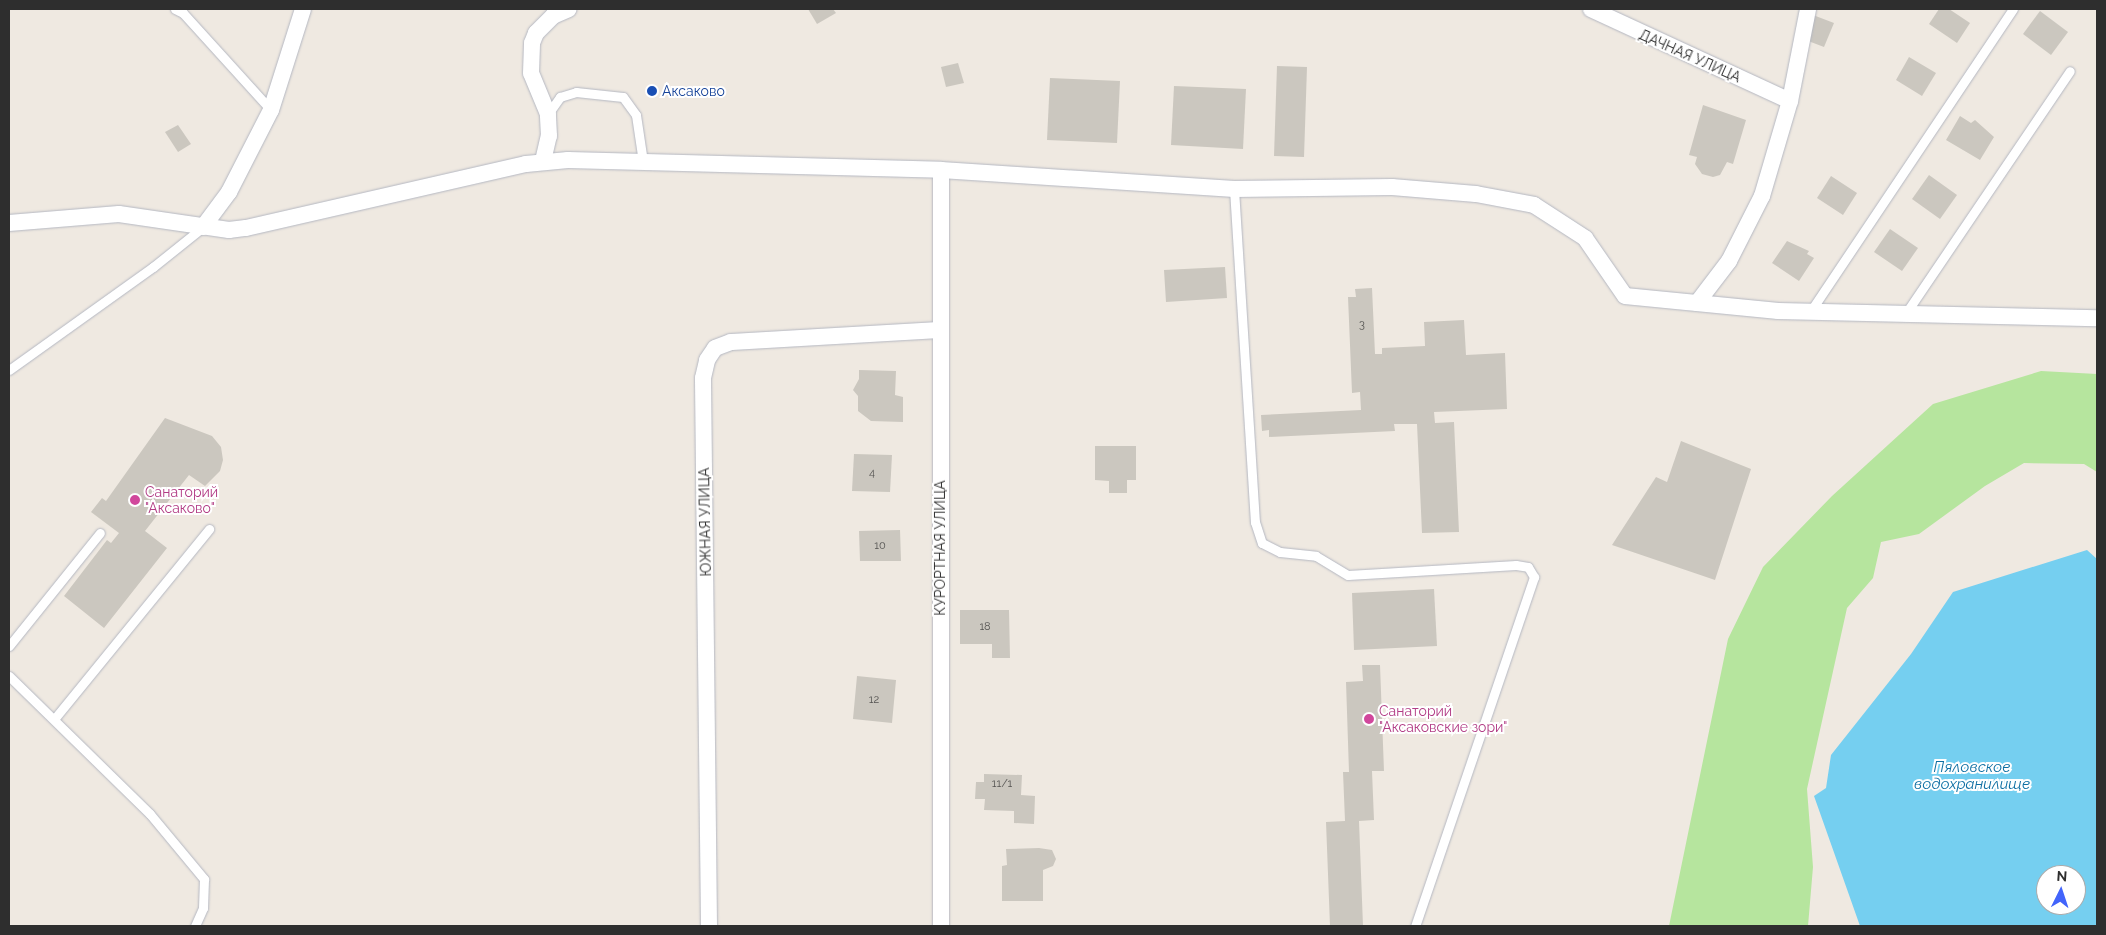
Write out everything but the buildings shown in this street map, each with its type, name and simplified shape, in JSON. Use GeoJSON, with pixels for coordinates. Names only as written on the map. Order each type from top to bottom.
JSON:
{"type":"FeatureCollection","features":[{"type":"Feature","properties":{"kind":"street"},"geometry":{"type":"LineString","coordinates":[[203,227],[230,192],[271,110],[303,9]]}},
{"type":"Feature","properties":{"kind":"street"},"geometry":{"type":"LineString","coordinates":[[543,161],[548,136],[548,114],[531,73],[532,43],[536,33],[554,16],[569,9]]}},
{"type":"Feature","properties":{"kind":"street","name":"ДАЧНАЯ УЛИЦА"},"geometry":{"type":"LineString","coordinates":[[1591,9],[1790,101]]}},
{"type":"Feature","properties":{"kind":"street"},"geometry":{"type":"LineString","coordinates":[[1697,303],[1729,261],[1762,196],[1790,101],[1808,9]]}},
{"type":"Feature","properties":{"kind":"street"},"geometry":{"type":"LineString","coordinates":[[9,223],[119,214],[203,227],[246,228],[543,161],[941,170],[1234,189],[1392,187],[1476,194],[1534,205],[1586,238],[1625,296],[1810,312],[2097,318]]}},
{"type":"Feature","properties":{"kind":"street","name":"КУРОРТНАЯ УЛИЦА"},"geometry":{"type":"LineString","coordinates":[[941,170],[941,926]]}},
{"type":"Feature","properties":{"kind":"street","name":"ЮЖНАЯ УЛИЦА"},"geometry":{"type":"LineString","coordinates":[[709,926],[703,378],[706,360],[716,348],[731,342],[940,330]]}},
{"type":"Feature","properties":{"kind":"lane"},"geometry":{"type":"LineString","coordinates":[[175,9],[183,13],[271,110]]}},
{"type":"Feature","properties":{"kind":"lane"},"geometry":{"type":"LineString","coordinates":[[1810,312],[2013,9]]}},
{"type":"Feature","properties":{"kind":"lane"},"geometry":{"type":"LineString","coordinates":[[1906,313],[2070,71]]}},
{"type":"Feature","properties":{"kind":"lane"},"geometry":{"type":"LineString","coordinates":[[548,114],[560,97],[576,92],[623,97],[636,115],[643,162]]}},
{"type":"Feature","properties":{"kind":"lane"},"geometry":{"type":"LineString","coordinates":[[1234,189],[1255,522],[1262,543],[1280,552],[1316,556],[1348,575],[1516,565],[1528,567],[1534,577],[1415,926]]}},
{"type":"Feature","properties":{"kind":"lane"},"geometry":{"type":"LineString","coordinates":[[9,370],[154,268],[203,227]]}},
{"type":"Feature","properties":{"kind":"lane"},"geometry":{"type":"LineString","coordinates":[[55,718],[210,529]]}},
{"type":"Feature","properties":{"kind":"lane"},"geometry":{"type":"LineString","coordinates":[[9,646],[100,533]]}},
{"type":"Feature","properties":{"kind":"lane"},"geometry":{"type":"LineString","coordinates":[[9,676],[55,718],[150,814],[204,880],[203,908],[195,926]]}},
{"type":"Feature","properties":{"kind":"green space"},"geometry":{"type":"Polygon","coordinates":[[[2041,371],[2097,374],[2097,472],[2084,464],[2024,463],[1985,486],[1919,534],[1881,542],[1873,578],[1847,608],[1807,789],[1813,867],[1808,926],[1669,926],[1728,639],[1763,567],[1832,496],[1933,404],[2041,371]]]}},
{"type":"Feature","properties":{"kind":"water","name":"Пяловское водохранилище"},"geometry":{"type":"Polygon","coordinates":[[[2087,550],[2097,559],[2097,926],[1860,926],[1814,796],[1826,788],[1831,755],[1911,654],[1953,592],[2087,550]]]}},
{"type":"Feature","properties":{"kind":"place","name":"Аксаково"},"geometry":{"type":"Point","coordinates":[652,91]}},
{"type":"Feature","properties":{"kind":"place","name":"Санаторий \"Аксаково\""},"geometry":{"type":"Point","coordinates":[135,500]}},
{"type":"Feature","properties":{"kind":"place","name":"Санаторий \"Аксаковские зори\""},"geometry":{"type":"Point","coordinates":[1369,719]}}]}
